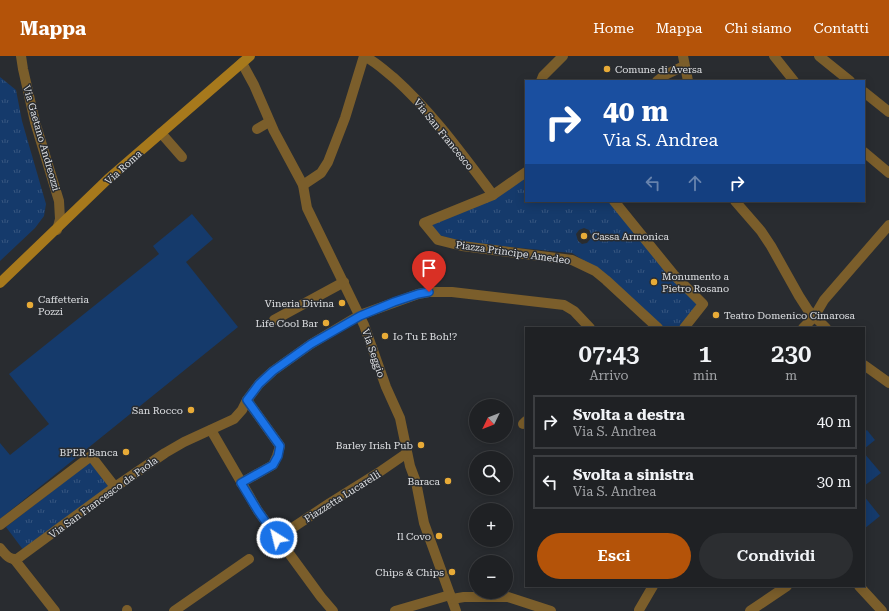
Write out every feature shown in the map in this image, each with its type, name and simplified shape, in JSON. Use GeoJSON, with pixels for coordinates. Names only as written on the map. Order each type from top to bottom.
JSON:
{"type":"FeatureCollection","features":[{"type":"Feature","properties":{"kind":"street","name":"Via Gaetano Andreozzi"},"geometry":{"type":"LineString","coordinates":[[16,56],[29,124],[51,197],[58,207]]}},
{"type":"Feature","properties":{"kind":"street","name":"Via Gaetano Andreozzi"},"geometry":{"type":"LineString","coordinates":[[21,56],[35,122],[57,195],[58,207]]}},
{"type":"Feature","properties":{"kind":"street","name":"Via Roma"},"geometry":{"type":"LineString","coordinates":[[0,283],[57,230],[108,179],[250,56]]}},
{"type":"Feature","properties":{"kind":"street"},"geometry":{"type":"LineString","coordinates":[[303,185],[321,173],[328,162],[345,118],[364,56]]}},
{"type":"Feature","properties":{"kind":"street","name":"Via San Francesco"},"geometry":{"type":"LineString","coordinates":[[364,56],[375,61],[428,111],[493,195]]}},
{"type":"Feature","properties":{"kind":"street"},"geometry":{"type":"LineString","coordinates":[[542,78],[563,56]]}},
{"type":"Feature","properties":{"kind":"street"},"geometry":{"type":"LineString","coordinates":[[819,56],[849,80]]}},
{"type":"Feature","properties":{"kind":"street"},"geometry":{"type":"LineString","coordinates":[[780,58],[793,80]]}},
{"type":"Feature","properties":{"kind":"street"},"geometry":{"type":"LineString","coordinates":[[658,80],[684,61],[688,80]]}},
{"type":"Feature","properties":{"kind":"street","name":"Via Seggio"},"geometry":{"type":"LineString","coordinates":[[242,63],[254,85],[269,122],[303,185],[307,208],[344,282],[372,346],[386,387],[400,418],[410,466],[416,482],[424,523],[456,611]]}},
{"type":"Feature","properties":{"kind":"street"},"geometry":{"type":"LineString","coordinates":[[865,93],[889,112]]}},
{"type":"Feature","properties":{"kind":"street"},"geometry":{"type":"LineString","coordinates":[[257,129],[269,122]]}},
{"type":"Feature","properties":{"kind":"street"},"geometry":{"type":"LineString","coordinates":[[161,133],[182,157]]}},
{"type":"Feature","properties":{"kind":"street"},"geometry":{"type":"LineString","coordinates":[[865,153],[889,173]]}},
{"type":"Feature","properties":{"kind":"street"},"geometry":{"type":"LineString","coordinates":[[493,195],[525,173]]}},
{"type":"Feature","properties":{"kind":"street","name":"Piazza Principe Amedeo"},"geometry":{"type":"LineString","coordinates":[[493,195],[424,223],[438,240],[462,246],[572,260],[595,271],[657,327]]}},
{"type":"Feature","properties":{"kind":"street"},"geometry":{"type":"LineString","coordinates":[[615,202],[674,275],[703,304],[685,327]]}},
{"type":"Feature","properties":{"kind":"street"},"geometry":{"type":"LineString","coordinates":[[736,202],[772,246],[808,310],[825,327]]}},
{"type":"Feature","properties":{"kind":"street"},"geometry":{"type":"LineString","coordinates":[[57,230],[60,219],[58,207]]}},
{"type":"Feature","properties":{"kind":"street"},"geometry":{"type":"LineString","coordinates":[[804,327],[814,317],[824,300],[889,225]]}},
{"type":"Feature","properties":{"kind":"street"},"geometry":{"type":"LineString","coordinates":[[274,320],[344,282]]}},
{"type":"Feature","properties":{"kind":"street","name":"Via San Francesco da Paola"},"geometry":{"type":"LineString","coordinates":[[14,559],[24,555],[115,487],[165,453],[184,442],[234,419],[242,410],[247,400],[259,384],[292,357],[360,316],[418,294],[429,292],[452,292],[564,304],[574,311],[587,327]]}},
{"type":"Feature","properties":{"kind":"street"},"geometry":{"type":"LineString","coordinates":[[865,366],[889,383]]}},
{"type":"Feature","properties":{"kind":"street"},"geometry":{"type":"LineString","coordinates":[[241,483],[273,465],[278,456],[280,446],[247,400]]}},
{"type":"Feature","properties":{"kind":"street"},"geometry":{"type":"LineString","coordinates":[[211,430],[258,511],[333,611]]}},
{"type":"Feature","properties":{"kind":"street","name":"Piazzetta Lucarelli"},"geometry":{"type":"LineString","coordinates":[[277,538],[408,453]]}},
{"type":"Feature","properties":{"kind":"street"},"geometry":{"type":"LineString","coordinates":[[0,525],[90,456],[115,487]]}},
{"type":"Feature","properties":{"kind":"street"},"geometry":{"type":"LineString","coordinates":[[0,548],[8,557],[14,559],[55,611]]}},
{"type":"Feature","properties":{"kind":"street"},"geometry":{"type":"LineString","coordinates":[[174,611],[249,559]]}},
{"type":"Feature","properties":{"kind":"street"},"geometry":{"type":"LineString","coordinates":[[638,611],[652,587]]}},
{"type":"Feature","properties":{"kind":"street"},"geometry":{"type":"LineString","coordinates":[[750,611],[786,587]]}},
{"type":"Feature","properties":{"kind":"street"},"geometry":{"type":"LineString","coordinates":[[860,587],[882,611]]}},
{"type":"Feature","properties":{"kind":"street"},"geometry":{"type":"LineString","coordinates":[[395,611],[451,597],[508,597],[551,611]]}},
{"type":"Feature","properties":{"kind":"green space"},"geometry":{"type":"Polygon","coordinates":[[[0,77],[16,90],[22,121],[46,204],[44,216],[35,228],[0,261],[0,77]]]}},
{"type":"Feature","properties":{"kind":"green space"},"geometry":{"type":"Polygon","coordinates":[[[525,176],[525,202],[612,202],[701,304],[683,327],[663,327],[599,270],[572,253],[469,243],[438,235],[432,225],[525,176]],[[584,228],[579,230],[576,234],[578,241],[582,244],[587,243],[592,237],[589,230],[584,228]]]}},
{"type":"Feature","properties":{"kind":"green space"},"geometry":{"type":"Polygon","coordinates":[[[192,214],[213,239],[186,262],[238,327],[0,519],[0,443],[10,455],[49,424],[9,374],[159,254],[153,246],[192,214]]]}},
{"type":"Feature","properties":{"kind":"green space"},"geometry":{"type":"Polygon","coordinates":[[[867,430],[875,440],[865,448],[865,431],[867,430]]]}},
{"type":"Feature","properties":{"kind":"green space"},"geometry":{"type":"Polygon","coordinates":[[[865,454],[881,473],[865,485],[865,454]]]}},
{"type":"Feature","properties":{"kind":"green space"},"geometry":{"type":"Polygon","coordinates":[[[90,462],[109,487],[24,551],[6,527],[90,462]]]}},
{"type":"Feature","properties":{"kind":"green space"},"geometry":{"type":"Polygon","coordinates":[[[865,497],[880,516],[865,528],[865,497]]]}},
{"type":"Feature","properties":{"kind":"place","name":"Comune di Aversa"},"geometry":{"type":"Point","coordinates":[607,69]}},
{"type":"Feature","properties":{"kind":"place","name":"Cassa Armonica"},"geometry":{"type":"Point","coordinates":[584,236]}},
{"type":"Feature","properties":{"kind":"place","name":"Monumento a Pietro Rosano"},"geometry":{"type":"Point","coordinates":[654,282]}},
{"type":"Feature","properties":{"kind":"place","name":"Vineria Divina"},"geometry":{"type":"Point","coordinates":[342,303]}},
{"type":"Feature","properties":{"kind":"place","name":"Caffetteria Pozzi"},"geometry":{"type":"Point","coordinates":[30,305]}},
{"type":"Feature","properties":{"kind":"place","name":"Teatro Domenico Cimarosa"},"geometry":{"type":"Point","coordinates":[716,315]}},
{"type":"Feature","properties":{"kind":"place","name":"Life Cool Bar"},"geometry":{"type":"Point","coordinates":[326,323]}},
{"type":"Feature","properties":{"kind":"place","name":"Io Tu E Boh!?"},"geometry":{"type":"Point","coordinates":[385,336]}},
{"type":"Feature","properties":{"kind":"place","name":"San Rocco"},"geometry":{"type":"Point","coordinates":[191,410]}},
{"type":"Feature","properties":{"kind":"place","name":"Barley Irish Pub"},"geometry":{"type":"Point","coordinates":[421,445]}},
{"type":"Feature","properties":{"kind":"place","name":"BPER Banca"},"geometry":{"type":"Point","coordinates":[126,452]}},
{"type":"Feature","properties":{"kind":"place","name":"Baraca"},"geometry":{"type":"Point","coordinates":[448,481]}},
{"type":"Feature","properties":{"kind":"place","name":"Il Covo"},"geometry":{"type":"Point","coordinates":[439,536]}},
{"type":"Feature","properties":{"kind":"place","name":"Chips & Chips"},"geometry":{"type":"Point","coordinates":[452,572]}},
{"type":"Feature","properties":{"kind":"route"},"geometry":{"type":"LineString","coordinates":[[277,538],[241,483],[273,465],[278,456],[280,446],[247,400],[259,384],[273,371],[311,344],[360,316],[394,302],[429,292]]}}]}
